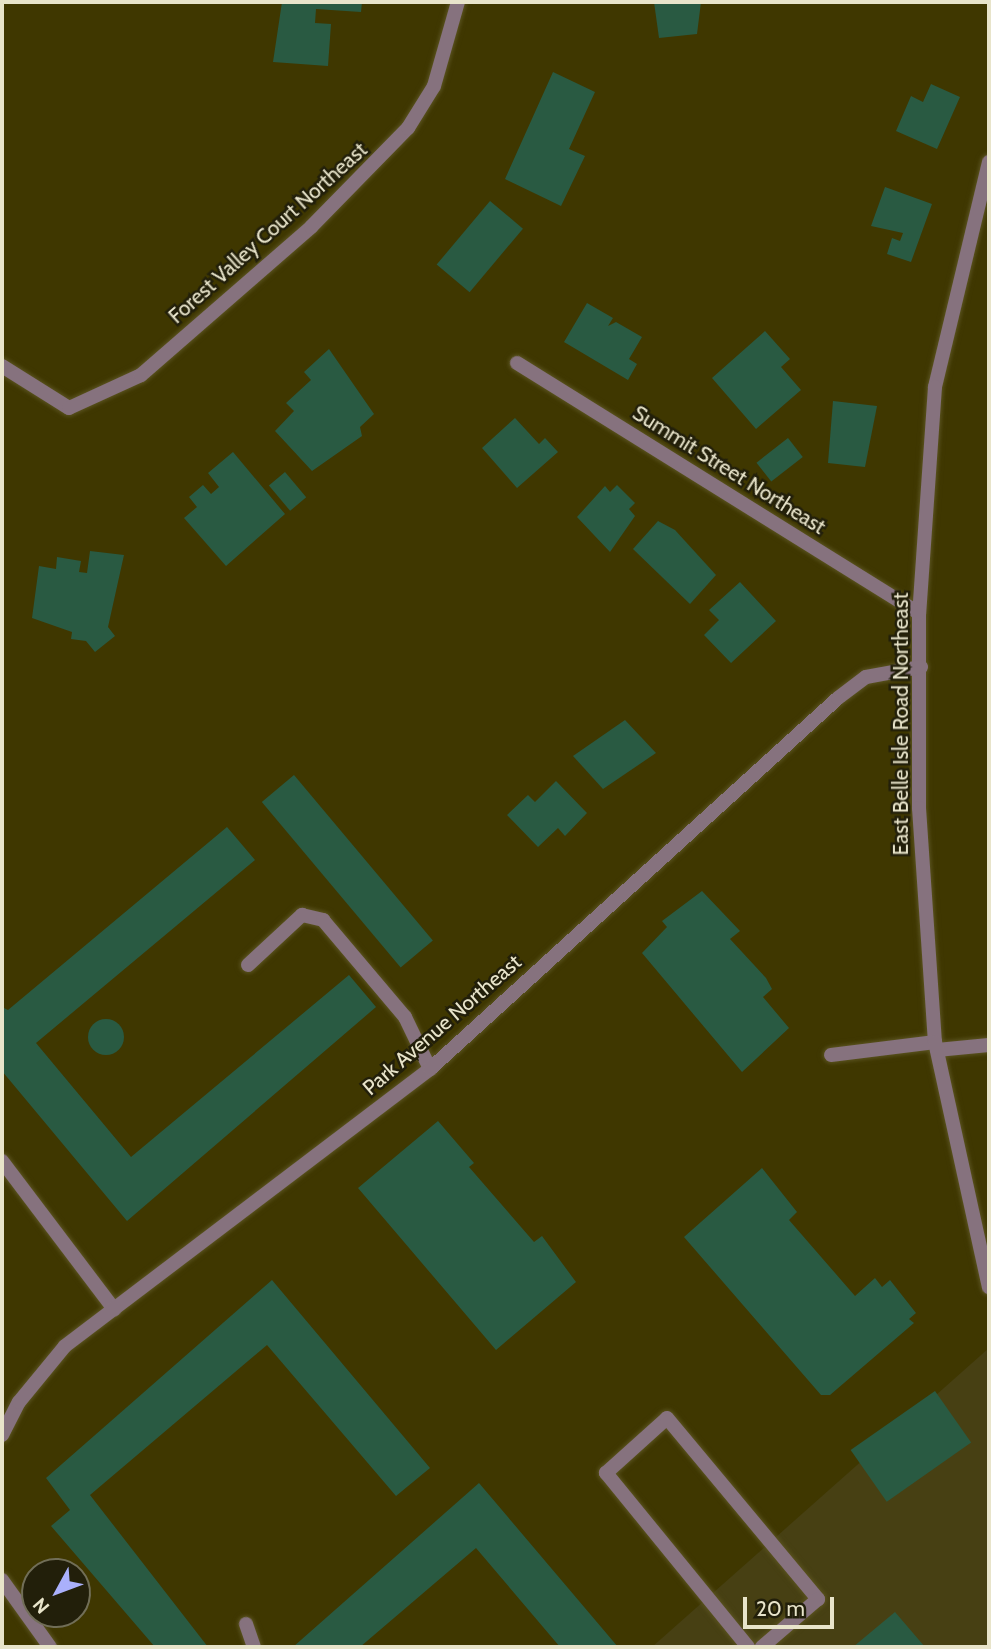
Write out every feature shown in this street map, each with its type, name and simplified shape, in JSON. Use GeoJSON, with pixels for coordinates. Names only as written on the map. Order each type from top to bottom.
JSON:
{"type":"FeatureCollection","features":[{"type":"Feature","properties":{"kind":"street","name":"Forest Valley Court Northeast"},"geometry":{"type":"LineString","coordinates":[[2,366],[69,408],[141,375],[384,156],[435,86],[458,2]]}},
{"type":"Feature","properties":{"kind":"street","name":"East Belle Isle Road Northeast"},"geometry":{"type":"LineString","coordinates":[[989,162],[935,387],[919,612],[919,808],[936,1046],[989,1287]]}},
{"type":"Feature","properties":{"kind":"street","name":"Summit Street Northeast"},"geometry":{"type":"LineString","coordinates":[[517,363],[919,612]]}},
{"type":"Feature","properties":{"kind":"street","name":"Park Avenue Northeast"},"geometry":{"type":"LineString","coordinates":[[2,1435],[41,1371],[114,1309],[430,1069],[838,698],[866,677],[921,667]]}},
{"type":"Feature","properties":{"kind":"street"},"geometry":{"type":"LineString","coordinates":[[248,965],[302,915],[323,920],[405,1017],[430,1069]]}},
{"type":"Feature","properties":{"kind":"street"},"geometry":{"type":"LineString","coordinates":[[831,1055],[936,1046],[989,1045]]}},
{"type":"Feature","properties":{"kind":"street"},"geometry":{"type":"LineString","coordinates":[[2,1161],[114,1309]]}},
{"type":"Feature","properties":{"kind":"street"},"geometry":{"type":"LineString","coordinates":[[748,1647],[606,1473],[667,1418],[818,1600],[762,1647]]}},
{"type":"Feature","properties":{"kind":"street"},"geometry":{"type":"LineString","coordinates":[[2,1580],[50,1647]]}},
{"type":"Feature","properties":{"kind":"street"},"geometry":{"type":"LineString","coordinates":[[246,1624],[254,1647]]}},
{"type":"Feature","properties":{"kind":"shaded area"},"geometry":{"type":"Polygon","coordinates":[[[989,1348],[989,1647],[652,1647],[989,1348]]]}},
{"type":"Feature","properties":{"kind":"building"},"geometry":{"type":"Polygon","coordinates":[[[282,2],[362,2],[361,12],[316,9],[315,23],[331,24],[328,66],[273,62],[282,2]]]}},
{"type":"Feature","properties":{"kind":"building"},"geometry":{"type":"Polygon","coordinates":[[[654,2],[701,2],[697,34],[659,38],[654,2]]]}},
{"type":"Feature","properties":{"kind":"building"},"geometry":{"type":"Polygon","coordinates":[[[553,72],[595,92],[569,149],[585,156],[561,206],[505,179],[553,72]]]}},
{"type":"Feature","properties":{"kind":"building"},"geometry":{"type":"Polygon","coordinates":[[[931,84],[960,97],[937,149],[896,131],[911,96],[923,102],[931,84]]]}},
{"type":"Feature","properties":{"kind":"building"},"geometry":{"type":"Polygon","coordinates":[[[885,187],[932,204],[911,262],[887,254],[892,238],[900,241],[903,233],[871,226],[885,187]]]}},
{"type":"Feature","properties":{"kind":"building"},"geometry":{"type":"Polygon","coordinates":[[[490,201],[523,229],[470,292],[437,265],[490,201]]]}},
{"type":"Feature","properties":{"kind":"building"},"geometry":{"type":"Polygon","coordinates":[[[587,303],[613,318],[608,326],[616,322],[642,337],[629,359],[637,364],[628,380],[564,342],[587,303]]]}},
{"type":"Feature","properties":{"kind":"building"},"geometry":{"type":"Polygon","coordinates":[[[765,331],[790,359],[781,367],[801,390],[756,429],[712,378],[765,331]]]}},
{"type":"Feature","properties":{"kind":"building"},"geometry":{"type":"Polygon","coordinates":[[[329,349],[374,414],[360,427],[362,436],[312,471],[275,431],[294,411],[286,403],[311,380],[304,372],[329,349]]]}},
{"type":"Feature","properties":{"kind":"building"},"geometry":{"type":"Polygon","coordinates":[[[833,401],[877,406],[865,467],[828,463],[833,401]]]}},
{"type":"Feature","properties":{"kind":"building"},"geometry":{"type":"Polygon","coordinates":[[[515,418],[539,444],[545,438],[558,452],[517,488],[482,448],[515,418]]]}},
{"type":"Feature","properties":{"kind":"building"},"geometry":{"type":"Polygon","coordinates":[[[788,438],[803,457],[771,482],[756,463],[788,438]]]}},
{"type":"Feature","properties":{"kind":"building"},"geometry":{"type":"Polygon","coordinates":[[[233,452],[285,514],[226,566],[184,518],[197,507],[189,497],[203,485],[211,494],[219,487],[208,473],[233,452]]]}},
{"type":"Feature","properties":{"kind":"building"},"geometry":{"type":"Polygon","coordinates":[[[285,472],[306,497],[290,511],[269,485],[285,472]]]}},
{"type":"Feature","properties":{"kind":"building"},"geometry":{"type":"Polygon","coordinates":[[[617,485],[635,503],[629,509],[635,516],[610,552],[577,517],[605,486],[610,492],[617,485]]]}},
{"type":"Feature","properties":{"kind":"building"},"geometry":{"type":"Polygon","coordinates":[[[658,521],[675,530],[716,575],[690,604],[633,549],[658,521]]]}},
{"type":"Feature","properties":{"kind":"building"},"geometry":{"type":"Polygon","coordinates":[[[90,551],[124,555],[108,627],[115,636],[95,652],[86,641],[71,639],[72,632],[32,618],[39,566],[56,569],[57,557],[81,561],[79,572],[87,573],[90,551]]]}},
{"type":"Feature","properties":{"kind":"building"},"geometry":{"type":"Polygon","coordinates":[[[740,582],[776,621],[731,663],[704,635],[719,620],[709,610],[740,582]]]}},
{"type":"Feature","properties":{"kind":"building"},"geometry":{"type":"Polygon","coordinates":[[[625,720],[656,753],[603,789],[573,756],[625,720]]]}},
{"type":"Feature","properties":{"kind":"building"},"geometry":{"type":"Polygon","coordinates":[[[294,775],[433,940],[401,967],[262,802],[294,775]]]}},
{"type":"Feature","properties":{"kind":"building"},"geometry":{"type":"Polygon","coordinates":[[[556,781],[587,813],[565,836],[558,828],[538,847],[507,815],[528,795],[535,802],[556,781]]]}},
{"type":"Feature","properties":{"kind":"building"},"geometry":{"type":"Polygon","coordinates":[[[227,827],[255,860],[36,1043],[131,1157],[349,975],[376,1007],[127,1221],[2,1071],[2,1007],[8,1010],[227,827]]]}},
{"type":"Feature","properties":{"kind":"building"},"geometry":{"type":"Polygon","coordinates":[[[702,891],[740,931],[730,939],[766,978],[772,989],[763,997],[789,1028],[742,1072],[642,953],[667,927],[662,921],[702,891]]]}},
{"type":"Feature","properties":{"kind":"building"},"geometry":{"type":"Polygon","coordinates":[[[106,1019],[118,1025],[124,1037],[118,1049],[106,1055],[94,1049],[88,1037],[94,1025],[106,1019]]]}},
{"type":"Feature","properties":{"kind":"building"},"geometry":{"type":"Polygon","coordinates":[[[438,1121],[474,1163],[469,1167],[534,1242],[542,1236],[576,1282],[496,1350],[358,1188],[438,1121]]]}},
{"type":"Feature","properties":{"kind":"building"},"geometry":{"type":"Polygon","coordinates":[[[762,1168],[797,1212],[789,1220],[855,1296],[875,1278],[882,1287],[890,1280],[916,1313],[909,1319],[914,1323],[830,1395],[821,1395],[684,1237],[762,1168]]]}},
{"type":"Feature","properties":{"kind":"building"},"geometry":{"type":"Polygon","coordinates":[[[272,1280],[430,1468],[396,1496],[267,1345],[90,1495],[208,1647],[155,1647],[91,1573],[91,1558],[79,1558],[51,1526],[70,1510],[46,1478],[272,1280]]]}},
{"type":"Feature","properties":{"kind":"building"},"geometry":{"type":"Polygon","coordinates":[[[935,1391],[971,1443],[887,1502],[851,1450],[935,1391]]]}},
{"type":"Feature","properties":{"kind":"building"},"geometry":{"type":"Polygon","coordinates":[[[479,1483],[618,1647],[560,1647],[476,1548],[360,1647],[293,1647],[479,1483]]]}},
{"type":"Feature","properties":{"kind":"building"},"geometry":{"type":"Polygon","coordinates":[[[895,1612],[925,1647],[853,1647],[895,1612]]]}}]}
